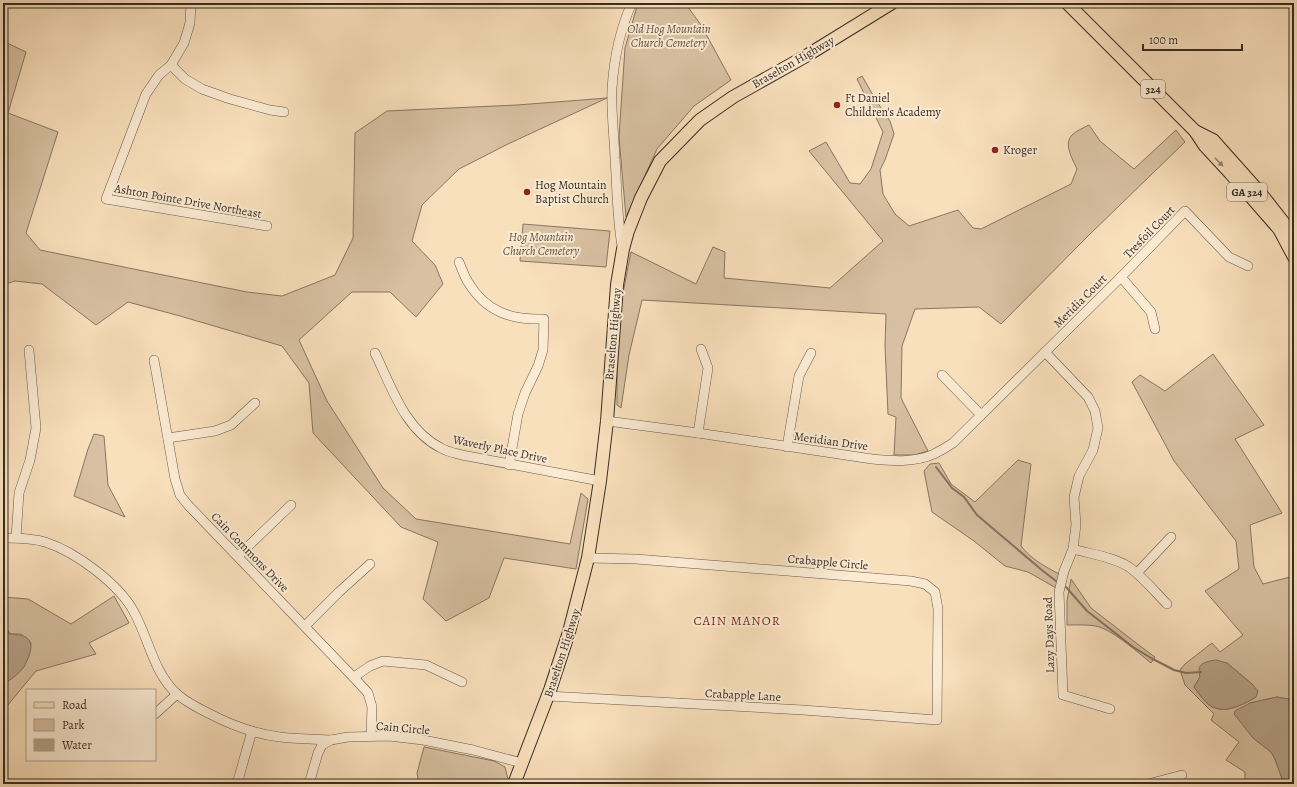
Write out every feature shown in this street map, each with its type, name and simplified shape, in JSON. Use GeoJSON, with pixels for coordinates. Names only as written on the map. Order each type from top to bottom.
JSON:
{"type":"FeatureCollection","features":[{"type":"Feature","properties":{"kind":"main road","name":"Braselton Highway"},"geometry":{"type":"LineString","coordinates":[[514,784],[548,696],[569,632],[588,558],[600,481],[607,421],[617,285],[623,249],[632,218],[660,161],[700,120],[733,97],[806,56],[892,3]]}},
{"type":"Feature","properties":{"kind":"main road","name":"324"},"geometry":{"type":"LineString","coordinates":[[1067,3],[1195,131]]}},
{"type":"Feature","properties":{"kind":"main road","name":"GA 324"},"geometry":{"type":"LineString","coordinates":[[1195,131],[1213,140],[1262,195],[1294,236]]}},
{"type":"Feature","properties":{"kind":"main road","name":"GA 324"},"geometry":{"type":"LineString","coordinates":[[1195,131],[1204,146],[1279,229],[1294,257]]}},
{"type":"Feature","properties":{"kind":"street","name":"Ashton Pointe Drive Northeast"},"geometry":{"type":"LineString","coordinates":[[191,3],[190,23],[184,43],[171,66],[159,75],[146,94],[106,199],[267,226]]}},
{"type":"Feature","properties":{"kind":"street"},"geometry":{"type":"LineString","coordinates":[[623,249],[618,217],[612,90],[618,48],[632,3]]}},
{"type":"Feature","properties":{"kind":"street"},"geometry":{"type":"LineString","coordinates":[[171,66],[185,79],[202,90],[270,110],[284,112]]}},
{"type":"Feature","properties":{"kind":"street","name":"Tresfoil Court"},"geometry":{"type":"LineString","coordinates":[[1121,277],[1185,211],[1229,257],[1248,266]]}},
{"type":"Feature","properties":{"kind":"street"},"geometry":{"type":"LineString","coordinates":[[459,262],[467,281],[478,297],[489,306],[502,313],[517,318],[544,319],[543,350],[518,414],[509,464]]}},
{"type":"Feature","properties":{"kind":"street","name":"Meridia Court"},"geometry":{"type":"LineString","coordinates":[[1045,352],[1121,277],[1151,312],[1155,329]]}},
{"type":"Feature","properties":{"kind":"street"},"geometry":{"type":"LineString","coordinates":[[698,433],[708,368],[701,349]]}},
{"type":"Feature","properties":{"kind":"street"},"geometry":{"type":"LineString","coordinates":[[16,538],[19,493],[34,445],[36,428],[29,350]]}},
{"type":"Feature","properties":{"kind":"street"},"geometry":{"type":"LineString","coordinates":[[942,375],[981,415],[1045,352]]}},
{"type":"Feature","properties":{"kind":"street","name":"Lazy Days Road"},"geometry":{"type":"LineString","coordinates":[[1045,352],[1088,397],[1095,411],[1098,428],[1093,450],[1079,476],[1074,497],[1076,525],[1073,549],[1064,571],[1059,592],[1063,695],[1110,709]]}},
{"type":"Feature","properties":{"kind":"street","name":"Waverly Place Drive"},"geometry":{"type":"LineString","coordinates":[[375,353],[409,422],[424,437],[442,449],[462,456],[600,481]]}},
{"type":"Feature","properties":{"kind":"street"},"geometry":{"type":"LineString","coordinates":[[787,447],[799,376],[811,353]]}},
{"type":"Feature","properties":{"kind":"street","name":"Cain Commons Drive"},"geometry":{"type":"LineString","coordinates":[[154,360],[175,480],[180,495],[368,693],[372,708],[371,736]]}},
{"type":"Feature","properties":{"kind":"street"},"geometry":{"type":"LineString","coordinates":[[168,438],[215,431],[231,425],[256,403]]}},
{"type":"Feature","properties":{"kind":"street","name":"Meridian Drive"},"geometry":{"type":"LineString","coordinates":[[607,421],[896,462],[934,454],[953,443],[981,415]]}},
{"type":"Feature","properties":{"kind":"street"},"geometry":{"type":"LineString","coordinates":[[238,556],[291,505]]}},
{"type":"Feature","properties":{"kind":"street","name":"Cain Circle"},"geometry":{"type":"LineString","coordinates":[[3,538],[16,538],[45,542],[78,558],[104,577],[118,590],[134,611],[162,676],[177,694],[197,707],[227,722],[252,732],[279,737],[331,740],[348,737],[389,736],[423,740],[473,750],[522,763]]}},
{"type":"Feature","properties":{"kind":"street"},"geometry":{"type":"LineString","coordinates":[[1137,573],[1171,538]]}},
{"type":"Feature","properties":{"kind":"street"},"geometry":{"type":"LineString","coordinates":[[1073,549],[1116,561],[1128,566],[1137,573],[1167,604]]}},
{"type":"Feature","properties":{"kind":"street","name":"Crabapple Circle"},"geometry":{"type":"LineString","coordinates":[[588,558],[636,559],[911,581],[925,584],[935,592],[938,609],[937,720]]}},
{"type":"Feature","properties":{"kind":"street"},"geometry":{"type":"LineString","coordinates":[[305,626],[370,564]]}},
{"type":"Feature","properties":{"kind":"street"},"geometry":{"type":"LineString","coordinates":[[354,677],[370,666],[383,661],[426,665],[462,682]]}},
{"type":"Feature","properties":{"kind":"street"},"geometry":{"type":"LineString","coordinates":[[156,713],[177,694]]}},
{"type":"Feature","properties":{"kind":"street","name":"Crabapple Lane"},"geometry":{"type":"LineString","coordinates":[[548,696],[795,710],[937,720]]}},
{"type":"Feature","properties":{"kind":"street"},"geometry":{"type":"LineString","coordinates":[[237,784],[252,732]]}},
{"type":"Feature","properties":{"kind":"street"},"geometry":{"type":"LineString","coordinates":[[309,784],[322,745],[331,740]]}},
{"type":"Feature","properties":{"kind":"street"},"geometry":{"type":"LineString","coordinates":[[1148,784],[1182,774]]}},
{"type":"Feature","properties":{"kind":"green space","name":"Old Hog Mountain Church Cemetery"},"geometry":{"type":"Polygon","coordinates":[[[638,3],[685,3],[701,25],[731,80],[694,106],[657,149],[626,217],[619,137],[625,48],[638,3]]]}},
{"type":"Feature","properties":{"kind":"green space"},"geometry":{"type":"Polygon","coordinates":[[[3,41],[26,52],[8,113],[58,132],[26,233],[40,250],[247,292],[282,296],[335,275],[353,238],[355,133],[387,111],[517,105],[607,98],[508,144],[459,169],[422,205],[412,241],[435,265],[443,284],[416,317],[390,292],[352,292],[299,340],[327,401],[383,488],[416,519],[570,544],[581,493],[588,499],[576,569],[504,558],[489,598],[446,621],[423,599],[438,542],[401,527],[313,433],[309,383],[282,346],[128,302],[96,325],[42,284],[15,281],[3,285],[3,41]]]}},
{"type":"Feature","properties":{"kind":"green space"},"geometry":{"type":"Polygon","coordinates":[[[862,76],[890,121],[894,134],[880,170],[883,194],[895,214],[909,226],[958,210],[973,228],[981,229],[1071,184],[1077,169],[1071,157],[1068,143],[1069,139],[1076,132],[1089,125],[1100,141],[1134,169],[1176,130],[1185,142],[1089,235],[1001,324],[979,307],[915,309],[902,346],[901,398],[928,451],[914,455],[894,455],[896,417],[888,414],[885,346],[886,314],[642,300],[629,355],[621,408],[617,405],[617,353],[623,293],[631,252],[696,284],[713,247],[725,252],[724,278],[830,288],[883,241],[809,151],[826,142],[850,183],[860,184],[871,169],[883,132],[857,79],[862,76]]]}},
{"type":"Feature","properties":{"kind":"green space","name":"Hog Mountain Church Cemetery"},"geometry":{"type":"Polygon","coordinates":[[[523,224],[610,231],[606,267],[520,261],[523,224]]]}},
{"type":"Feature","properties":{"kind":"green space"},"geometry":{"type":"Polygon","coordinates":[[[1213,354],[1264,425],[1235,439],[1282,513],[1250,525],[1254,567],[1263,584],[1294,576],[1294,693],[1292,700],[1277,697],[1250,703],[1247,728],[1253,738],[1271,752],[1284,784],[1245,784],[1245,772],[1226,760],[1239,742],[1211,720],[1214,714],[1185,685],[1180,670],[1185,664],[1212,643],[1220,652],[1243,635],[1205,591],[1239,569],[1236,541],[1174,461],[1132,382],[1140,375],[1165,391],[1213,354]],[[1227,663],[1200,675],[1194,687],[1208,704],[1220,709],[1226,709],[1239,706],[1256,697],[1252,684],[1227,663]]]}},
{"type":"Feature","properties":{"kind":"green space"},"geometry":{"type":"Polygon","coordinates":[[[94,434],[104,436],[108,485],[125,517],[74,496],[94,434]]]}},
{"type":"Feature","properties":{"kind":"green space"},"geometry":{"type":"Polygon","coordinates":[[[1018,460],[1031,464],[1021,546],[1033,558],[1059,574],[1056,588],[1028,572],[1005,566],[974,541],[932,512],[924,471],[930,464],[939,463],[951,484],[975,502],[1018,460]]]}},
{"type":"Feature","properties":{"kind":"green space"},"geometry":{"type":"Polygon","coordinates":[[[1071,579],[1091,608],[1155,657],[1151,663],[1109,631],[1090,625],[1067,625],[1067,601],[1071,579]]]}},
{"type":"Feature","properties":{"kind":"green space"},"geometry":{"type":"Polygon","coordinates":[[[114,596],[129,623],[89,643],[96,654],[36,671],[3,711],[3,693],[5,683],[15,676],[25,665],[30,653],[31,643],[21,634],[10,634],[7,629],[3,630],[3,597],[28,599],[71,624],[114,596]]]}},
{"type":"Feature","properties":{"kind":"green space"},"geometry":{"type":"Polygon","coordinates":[[[424,747],[494,761],[505,767],[508,779],[506,784],[419,784],[417,773],[424,747]]]}},
{"type":"Feature","properties":{"kind":"water"},"geometry":{"type":"Polygon","coordinates":[[[7,629],[10,634],[21,635],[28,639],[30,641],[31,650],[24,667],[7,683],[3,689],[3,630],[7,629]]]}},
{"type":"Feature","properties":{"kind":"water"},"geometry":{"type":"Polygon","coordinates":[[[1216,660],[1227,663],[1252,684],[1258,691],[1256,697],[1239,706],[1226,709],[1220,709],[1208,704],[1194,687],[1200,677],[1199,667],[1205,662],[1216,660]]]}},
{"type":"Feature","properties":{"kind":"water"},"geometry":{"type":"Polygon","coordinates":[[[1277,697],[1294,700],[1294,784],[1284,784],[1271,752],[1253,738],[1234,714],[1235,711],[1250,703],[1277,697]]]}},
{"type":"Feature","properties":{"kind":"waterway"},"geometry":{"type":"LineString","coordinates":[[936,467],[952,488],[964,497],[977,515],[1056,581]]}},
{"type":"Feature","properties":{"kind":"waterway"},"geometry":{"type":"LineString","coordinates":[[1066,587],[1087,611],[1133,647],[1174,670],[1186,673],[1201,672]]}},
{"type":"Feature","properties":{"kind":"place","name":"Ft Daniel Children's Academy"},"geometry":{"type":"Point","coordinates":[837,105]}},
{"type":"Feature","properties":{"kind":"place","name":"Kroger"},"geometry":{"type":"Point","coordinates":[995,150]}},
{"type":"Feature","properties":{"kind":"place","name":"Hog Mountain Baptist Church"},"geometry":{"type":"Point","coordinates":[527,192]}},
{"type":"Feature","properties":{"kind":"district","name":"CAIN MANOR"},"geometry":{"type":"Point","coordinates":[737,620]}}]}
